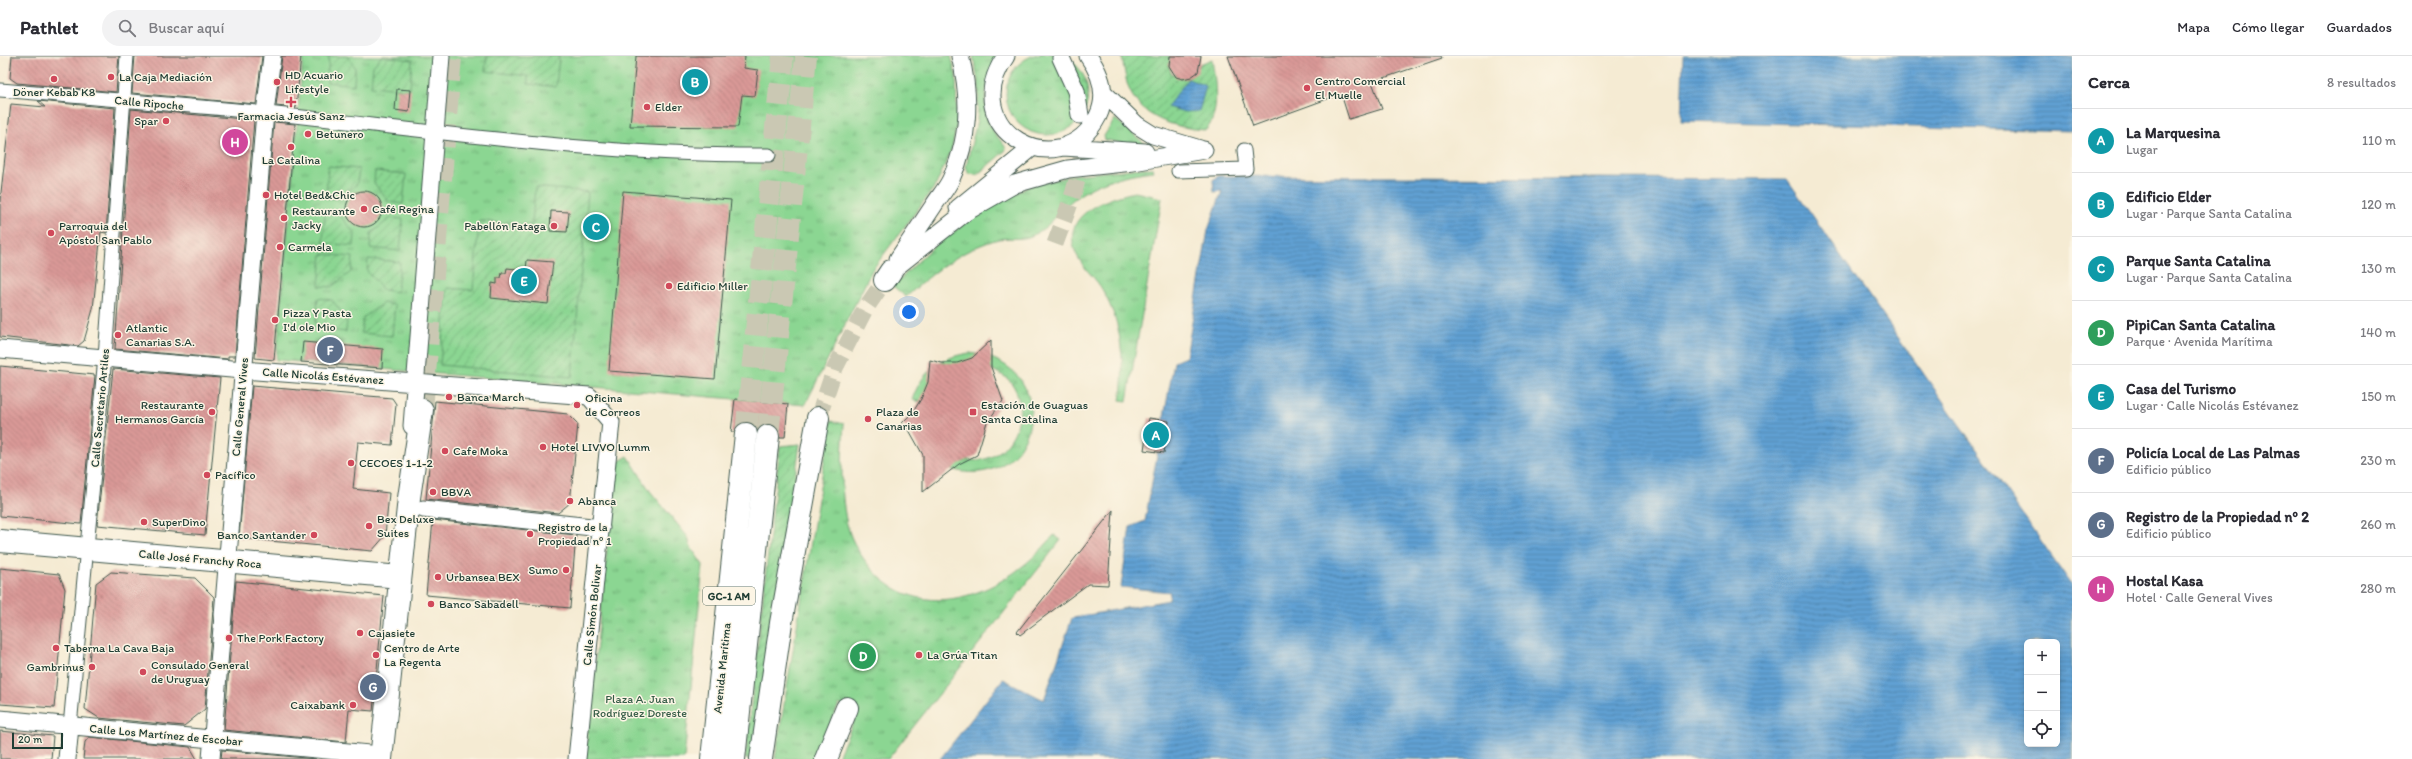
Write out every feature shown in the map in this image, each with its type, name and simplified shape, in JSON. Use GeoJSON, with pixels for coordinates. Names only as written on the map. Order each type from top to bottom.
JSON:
{"type":"FeatureCollection","features":[{"type":"Feature","properties":{"kind":"main road"},"geometry":{"type":"LineString","coordinates":[[381,757],[400,576],[414,505],[422,410]]}},
{"type":"Feature","properties":{"kind":"main road"},"geometry":{"type":"LineString","coordinates":[[761,759],[781,623],[818,418]]}},
{"type":"Feature","properties":{"kind":"main road","name":"Avenida Marítima"},"geometry":{"type":"LineString","coordinates":[[712,759],[746,434]]}},
{"type":"Feature","properties":{"kind":"main road","name":"Avenida Marítima"},"geometry":{"type":"LineString","coordinates":[[734,759],[768,436]]}},
{"type":"Feature","properties":{"kind":"main road","name":"Calle José Franchy Roca"},"geometry":{"type":"LineString","coordinates":[[0,542],[400,576]]}},
{"type":"Feature","properties":{"kind":"main road"},"geometry":{"type":"LineString","coordinates":[[826,759],[847,708]]}},
{"type":"Feature","properties":{"kind":"street","name":"Calle Secretario Artiles"},"geometry":{"type":"LineString","coordinates":[[67,759],[105,357],[127,56]]}},
{"type":"Feature","properties":{"kind":"street","name":"Calle General Vives"},"geometry":{"type":"LineString","coordinates":[[211,759],[226,562],[265,113],[272,56]]}},
{"type":"Feature","properties":{"kind":"street"},"geometry":{"type":"LineString","coordinates":[[441,56],[414,383],[414,505],[601,528]]}},
{"type":"Feature","properties":{"kind":"street"},"geometry":{"type":"LineString","coordinates":[[888,275],[951,180],[966,126],[967,80],[960,56]]}},
{"type":"Feature","properties":{"kind":"street"},"geometry":{"type":"LineString","coordinates":[[1006,56],[997,68],[992,84],[991,100],[996,116],[1005,130],[1018,141],[1033,147],[1048,149],[1063,147],[1136,152],[1204,150]]}},
{"type":"Feature","properties":{"kind":"street"},"geometry":{"type":"LineString","coordinates":[[1061,58],[1076,91],[1080,115]]}},
{"type":"Feature","properties":{"kind":"street"},"geometry":{"type":"LineString","coordinates":[[1063,147],[1080,139],[1092,126],[1101,110],[1103,92],[1094,60]]}},
{"type":"Feature","properties":{"kind":"street","name":"Calle Ripoche"},"geometry":{"type":"LineString","coordinates":[[0,90],[265,113],[434,134],[608,151],[769,155]]}},
{"type":"Feature","properties":{"kind":"street"},"geometry":{"type":"LineString","coordinates":[[1103,92],[1137,125],[1153,135],[1204,150]]}},
{"type":"Feature","properties":{"kind":"street"},"geometry":{"type":"LineString","coordinates":[[888,275],[957,208],[1033,147]]}},
{"type":"Feature","properties":{"kind":"street"},"geometry":{"type":"LineString","coordinates":[[888,275],[966,212],[1015,184],[1068,168],[1133,162],[1204,150]]}},
{"type":"Feature","properties":{"kind":"street"},"geometry":{"type":"LineString","coordinates":[[1178,171],[1246,169],[1244,150]]}},
{"type":"Feature","properties":{"kind":"street","name":"Calle Nicolás Estévanez"},"geometry":{"type":"LineString","coordinates":[[0,349],[243,370],[589,396],[611,422]]}},
{"type":"Feature","properties":{"kind":"street","name":"Calle Simón Bolivar"},"geometry":{"type":"LineString","coordinates":[[577,759],[611,422]]}},
{"type":"Feature","properties":{"kind":"street","name":"Calle Los Martínez de Escobar"},"geometry":{"type":"LineString","coordinates":[[0,719],[381,757]]}},
{"type":"Feature","properties":{"kind":"green space"},"geometry":{"type":"Polygon","coordinates":[[[1047,53],[1063,56],[1076,65],[1085,78],[1088,94],[1085,110],[1076,123],[1063,132],[1047,135],[1031,132],[1018,123],[1009,110],[1006,94],[1009,78],[1018,65],[1031,56],[1047,53]]]}},
{"type":"Feature","properties":{"kind":"green space"},"geometry":{"type":"Polygon","coordinates":[[[303,56],[951,56],[956,75],[957,123],[952,148],[936,185],[872,270],[805,405],[276,360],[303,56]]]}},
{"type":"Feature","properties":{"kind":"green space"},"geometry":{"type":"Polygon","coordinates":[[[329,56],[347,56],[355,67],[354,85],[327,82],[329,56]]]}},
{"type":"Feature","properties":{"kind":"green space"},"geometry":{"type":"Polygon","coordinates":[[[382,56],[412,60],[410,90],[371,86],[373,66],[382,56]]]}},
{"type":"Feature","properties":{"kind":"green space"},"geometry":{"type":"Polygon","coordinates":[[[487,56],[559,56],[556,87],[528,84],[528,76],[485,71],[487,56]]]}},
{"type":"Feature","properties":{"kind":"green space"},"geometry":{"type":"Polygon","coordinates":[[[973,56],[997,56],[990,74],[985,102],[988,120],[995,134],[1006,150],[977,175],[969,174],[966,167],[977,121],[979,86],[973,56]]]}},
{"type":"Feature","properties":{"kind":"green space"},"geometry":{"type":"Polygon","coordinates":[[[1122,56],[1170,56],[1169,66],[1171,73],[1183,79],[1194,74],[1200,64],[1212,59],[1216,96],[1214,115],[1206,130],[1182,127],[1159,119],[1148,113],[1139,105],[1132,95],[1127,83],[1122,56]]]}},
{"type":"Feature","properties":{"kind":"green space"},"geometry":{"type":"Polygon","coordinates":[[[1115,119],[1144,143],[1139,146],[1105,140],[1104,136],[1115,119]]]}},
{"type":"Feature","properties":{"kind":"green space"},"geometry":{"type":"Polygon","coordinates":[[[328,166],[359,169],[357,184],[337,199],[326,198],[328,166]]]}},
{"type":"Feature","properties":{"kind":"green space"},"geometry":{"type":"Polygon","coordinates":[[[1153,168],[1154,171],[1119,177],[1097,185],[1067,205],[1047,226],[1037,233],[1023,238],[999,239],[970,250],[958,256],[937,271],[906,297],[893,286],[933,247],[979,213],[1030,186],[1075,175],[1153,168]]]}},
{"type":"Feature","properties":{"kind":"green space"},"geometry":{"type":"Polygon","coordinates":[[[375,171],[406,174],[403,204],[389,202],[374,183],[375,171]]]}},
{"type":"Feature","properties":{"kind":"green space"},"geometry":{"type":"Polygon","coordinates":[[[535,187],[588,192],[572,377],[440,365],[447,288],[473,290],[479,221],[532,225],[535,187]]]}},
{"type":"Feature","properties":{"kind":"green space"},"geometry":{"type":"Polygon","coordinates":[[[1135,192],[1162,198],[1127,401],[1120,400],[1122,390],[1122,354],[1115,319],[1102,289],[1079,259],[1073,244],[1073,232],[1077,221],[1096,205],[1122,195],[1135,192]]]}},
{"type":"Feature","properties":{"kind":"green space"},"geometry":{"type":"Polygon","coordinates":[[[325,213],[339,214],[355,234],[354,246],[323,243],[325,213]]]}},
{"type":"Feature","properties":{"kind":"green space"},"geometry":{"type":"Polygon","coordinates":[[[391,218],[403,219],[400,251],[370,248],[371,233],[391,218]]]}},
{"type":"Feature","properties":{"kind":"green space"},"geometry":{"type":"Polygon","coordinates":[[[322,254],[353,257],[351,272],[331,287],[319,286],[322,254]]]}},
{"type":"Feature","properties":{"kind":"green space"},"geometry":{"type":"Polygon","coordinates":[[[368,259],[400,262],[397,292],[383,290],[367,271],[368,259]]]}},
{"type":"Feature","properties":{"kind":"green space"},"geometry":{"type":"Polygon","coordinates":[[[318,298],[332,300],[347,319],[346,332],[315,329],[318,298]]]}},
{"type":"Feature","properties":{"kind":"green space"},"geometry":{"type":"Polygon","coordinates":[[[383,303],[395,305],[392,336],[361,333],[363,318],[383,303]]]}},
{"type":"Feature","properties":{"kind":"green space"},"geometry":{"type":"Polygon","coordinates":[[[970,353],[1001,363],[1021,381],[1030,403],[1029,427],[1019,449],[1001,465],[976,472],[944,467],[943,450],[969,460],[984,459],[996,454],[1007,445],[1014,433],[1019,419],[1019,405],[1016,391],[1008,379],[984,365],[925,403],[912,400],[921,381],[934,367],[950,358],[970,353]]]}},
{"type":"Feature","properties":{"kind":"green space"},"geometry":{"type":"Polygon","coordinates":[[[831,421],[844,424],[842,485],[845,516],[849,531],[854,543],[874,572],[898,590],[925,599],[952,599],[980,591],[1007,577],[1032,558],[1054,535],[1061,540],[888,759],[837,759],[858,712],[839,704],[816,759],[775,759],[831,421]]]}},
{"type":"Feature","properties":{"kind":"green space"},"geometry":{"type":"Polygon","coordinates":[[[800,444],[753,759],[745,759],[780,446],[800,444]]]}},
{"type":"Feature","properties":{"kind":"green space","name":"Plaza A. Juan Rodríguez Doreste"},"geometry":{"type":"Polygon","coordinates":[[[628,456],[650,491],[688,537],[690,546],[703,565],[684,759],[585,759],[616,463],[628,456]]]}},
{"type":"Feature","properties":{"kind":"water"},"geometry":{"type":"Polygon","coordinates":[[[1683,56],[2072,56],[2072,131],[1681,121],[1683,56]]]}},
{"type":"Feature","properties":{"kind":"water"},"geometry":{"type":"Polygon","coordinates":[[[1188,79],[1206,86],[1199,111],[1185,112],[1167,107],[1188,79]]]}},
{"type":"Feature","properties":{"kind":"water"},"geometry":{"type":"Polygon","coordinates":[[[1218,176],[1787,179],[2072,585],[2072,759],[940,759],[1003,679],[1044,700],[1072,618],[1169,600],[1170,592],[1121,587],[1130,527],[1145,521],[1174,362],[1186,357],[1208,230],[1222,191],[1214,192],[1213,180],[1218,176]]]}},
{"type":"Feature","properties":{"kind":"building"},"geometry":{"type":"Polygon","coordinates":[[[12,56],[119,56],[116,92],[17,83],[10,78],[12,56]]]}},
{"type":"Feature","properties":{"kind":"building"},"geometry":{"type":"Polygon","coordinates":[[[135,56],[262,56],[256,104],[132,93],[135,56]]]}},
{"type":"Feature","properties":{"kind":"building"},"geometry":{"type":"Polygon","coordinates":[[[282,56],[301,56],[296,108],[276,106],[282,56]]]}},
{"type":"Feature","properties":{"kind":"building"},"geometry":{"type":"Polygon","coordinates":[[[636,56],[745,56],[744,68],[758,70],[755,96],[742,95],[738,127],[630,126],[636,56]]]}},
{"type":"Feature","properties":{"kind":"building"},"geometry":{"type":"Polygon","coordinates":[[[1170,56],[1201,56],[1198,72],[1191,77],[1183,79],[1176,77],[1169,66],[1170,56]]]}},
{"type":"Feature","properties":{"kind":"building","name":"Centro Comercial El Muelle"},"geometry":{"type":"Polygon","coordinates":[[[1228,56],[1441,56],[1442,58],[1372,82],[1382,109],[1349,119],[1341,94],[1253,126],[1228,56]]]}},
{"type":"Feature","properties":{"kind":"building"},"geometry":{"type":"Polygon","coordinates":[[[397,89],[411,90],[409,112],[395,110],[397,89]]]}},
{"type":"Feature","properties":{"kind":"building"},"geometry":{"type":"Polygon","coordinates":[[[38,101],[115,108],[106,233],[101,232],[93,309],[84,341],[78,346],[0,337],[0,201],[11,104],[45,107],[38,101]]]}},
{"type":"Feature","properties":{"kind":"building"},"geometry":{"type":"Polygon","coordinates":[[[131,109],[254,120],[235,356],[228,356],[228,359],[115,349],[131,109]]]}},
{"type":"Feature","properties":{"kind":"building"},"geometry":{"type":"Polygon","coordinates":[[[274,122],[295,124],[274,360],[255,358],[274,122]]]}},
{"type":"Feature","properties":{"kind":"building","name":"Café Regina"},"geometry":{"type":"Polygon","coordinates":[[[364,191],[374,194],[379,199],[382,209],[379,219],[374,224],[364,227],[354,224],[349,219],[346,209],[349,199],[354,194],[364,191]]]}},
{"type":"Feature","properties":{"kind":"building","name":"Edificio Miller"},"geometry":{"type":"Polygon","coordinates":[[[623,191],[731,200],[715,379],[609,371],[623,191]]]}},
{"type":"Feature","properties":{"kind":"building","name":"Pabellón Fataga"},"geometry":{"type":"Polygon","coordinates":[[[551,211],[569,212],[567,232],[550,231],[551,211]]]}},
{"type":"Feature","properties":{"kind":"building"},"geometry":{"type":"Polygon","coordinates":[[[527,260],[553,262],[548,304],[491,298],[492,283],[497,284],[497,278],[501,278],[502,273],[506,273],[507,268],[526,270],[527,260]]]}},
{"type":"Feature","properties":{"kind":"building"},"geometry":{"type":"Polygon","coordinates":[[[991,340],[991,367],[1003,401],[987,422],[977,455],[959,464],[923,492],[923,455],[909,430],[902,423],[913,412],[921,399],[928,382],[930,360],[942,363],[957,363],[972,358],[991,340]]]}},
{"type":"Feature","properties":{"kind":"building"},"geometry":{"type":"Polygon","coordinates":[[[303,342],[383,349],[382,368],[301,362],[303,342]]]}},
{"type":"Feature","properties":{"kind":"building"},"geometry":{"type":"Polygon","coordinates":[[[0,366],[95,375],[81,524],[0,516],[0,366]]]}},
{"type":"Feature","properties":{"kind":"building"},"geometry":{"type":"Polygon","coordinates":[[[113,369],[220,378],[205,535],[97,525],[113,369]]]}},
{"type":"Feature","properties":{"kind":"building"},"geometry":{"type":"Polygon","coordinates":[[[252,386],[392,398],[396,404],[392,445],[358,442],[353,489],[389,493],[385,536],[372,551],[239,538],[252,386]]]}},
{"type":"Feature","properties":{"kind":"building"},"geometry":{"type":"Polygon","coordinates":[[[735,399],[788,404],[785,437],[780,437],[776,426],[769,424],[763,425],[758,429],[753,424],[741,422],[734,432],[731,432],[735,399]]]}},
{"type":"Feature","properties":{"kind":"building"},"geometry":{"type":"Polygon","coordinates":[[[435,401],[568,414],[578,424],[570,503],[558,513],[426,499],[435,401]]]}},
{"type":"Feature","properties":{"kind":"building"},"geometry":{"type":"Polygon","coordinates":[[[1149,418],[1169,421],[1164,453],[1144,450],[1149,418]]]}},
{"type":"Feature","properties":{"kind":"building"},"geometry":{"type":"Polygon","coordinates":[[[1113,510],[1108,585],[1088,584],[1020,635],[1017,632],[1113,510]]]}},
{"type":"Feature","properties":{"kind":"building"},"geometry":{"type":"Polygon","coordinates":[[[433,520],[576,535],[570,608],[426,595],[433,520]]]}},
{"type":"Feature","properties":{"kind":"building"},"geometry":{"type":"Polygon","coordinates":[[[0,568],[59,574],[65,589],[54,708],[0,704],[0,568]]]}},
{"type":"Feature","properties":{"kind":"building"},"geometry":{"type":"Polygon","coordinates":[[[111,572],[195,578],[214,597],[205,709],[184,726],[99,718],[85,709],[96,583],[111,572]]]}},
{"type":"Feature","properties":{"kind":"building"},"geometry":{"type":"Polygon","coordinates":[[[236,581],[384,596],[373,711],[349,709],[346,742],[224,730],[236,581]]]}},
{"type":"Feature","properties":{"kind":"building"},"geometry":{"type":"Polygon","coordinates":[[[0,731],[53,736],[51,759],[0,759],[0,731]]]}},
{"type":"Feature","properties":{"kind":"building"},"geometry":{"type":"Polygon","coordinates":[[[89,737],[190,747],[197,759],[83,759],[85,742],[89,737]]]}},
{"type":"Feature","properties":{"kind":"building"},"geometry":{"type":"Polygon","coordinates":[[[222,750],[316,759],[221,759],[222,750]]]}},
{"type":"Feature","properties":{"kind":"tunnel"},"geometry":{"type":"LineString","coordinates":[[422,410],[451,56]]}},
{"type":"Feature","properties":{"kind":"tunnel"},"geometry":{"type":"LineString","coordinates":[[746,434],[783,56]]}},
{"type":"Feature","properties":{"kind":"tunnel"},"geometry":{"type":"LineString","coordinates":[[768,436],[806,56]]}},
{"type":"Feature","properties":{"kind":"tunnel"},"geometry":{"type":"LineString","coordinates":[[1055,244],[1078,177],[1082,149],[1082,135]]}},
{"type":"Feature","properties":{"kind":"tunnel"},"geometry":{"type":"LineString","coordinates":[[818,418],[835,368],[865,309],[885,280]]}},
{"type":"Feature","properties":{"kind":"place","name":"La Caja Mediación"},"geometry":{"type":"Point","coordinates":[111,77]}},
{"type":"Feature","properties":{"kind":"place","name":"Döner Kebab K8"},"geometry":{"type":"Point","coordinates":[54,79]}},
{"type":"Feature","properties":{"kind":"place","name":"HD Acuario Lifestyle"},"geometry":{"type":"Point","coordinates":[277,82]}},
{"type":"Feature","properties":{"kind":"place","name":"Edificio Elder"},"geometry":{"type":"Point","coordinates":[695,82]}},
{"type":"Feature","properties":{"kind":"place","name":"Centro Comercial El Muelle"},"geometry":{"type":"Point","coordinates":[1307,88]}},
{"type":"Feature","properties":{"kind":"place","name":"Farmacia Jesús Sanz"},"geometry":{"type":"Point","coordinates":[291,102]}},
{"type":"Feature","properties":{"kind":"place","name":"Elder"},"geometry":{"type":"Point","coordinates":[647,107]}},
{"type":"Feature","properties":{"kind":"place","name":"Spar"},"geometry":{"type":"Point","coordinates":[166,121]}},
{"type":"Feature","properties":{"kind":"place","name":"Betunero"},"geometry":{"type":"Point","coordinates":[308,134]}},
{"type":"Feature","properties":{"kind":"place","name":"Hostal Kasa"},"geometry":{"type":"Point","coordinates":[235,142]}},
{"type":"Feature","properties":{"kind":"place","name":"La Catalina"},"geometry":{"type":"Point","coordinates":[291,147]}},
{"type":"Feature","properties":{"kind":"place","name":"Hotel Bed&Chic"},"geometry":{"type":"Point","coordinates":[266,195]}},
{"type":"Feature","properties":{"kind":"place","name":"Café Regina"},"geometry":{"type":"Point","coordinates":[364,209]}},
{"type":"Feature","properties":{"kind":"place","name":"Restaurante Jacky"},"geometry":{"type":"Point","coordinates":[284,218]}},
{"type":"Feature","properties":{"kind":"place","name":"Pabellón Fataga"},"geometry":{"type":"Point","coordinates":[554,226]}},
{"type":"Feature","properties":{"kind":"place","name":"Parque Santa Catalina"},"geometry":{"type":"Point","coordinates":[596,227]}},
{"type":"Feature","properties":{"kind":"place","name":"Parroquia del Apóstol San Pablo"},"geometry":{"type":"Point","coordinates":[51,233]}},
{"type":"Feature","properties":{"kind":"place","name":"Carmela"},"geometry":{"type":"Point","coordinates":[280,247]}},
{"type":"Feature","properties":{"kind":"place","name":"Casa del Turismo"},"geometry":{"type":"Point","coordinates":[524,281]}},
{"type":"Feature","properties":{"kind":"place","name":"Edificio Miller"},"geometry":{"type":"Point","coordinates":[669,286]}},
{"type":"Feature","properties":{"kind":"place","name":"Pizza Y Pasta I'd ole Mio"},"geometry":{"type":"Point","coordinates":[275,320]}},
{"type":"Feature","properties":{"kind":"place","name":"Atlantic Canarias S.A."},"geometry":{"type":"Point","coordinates":[118,335]}},
{"type":"Feature","properties":{"kind":"place","name":"Policía Local de Las Palmas"},"geometry":{"type":"Point","coordinates":[330,350]}},
{"type":"Feature","properties":{"kind":"place","name":"Banca March"},"geometry":{"type":"Point","coordinates":[449,397]}},
{"type":"Feature","properties":{"kind":"place","name":"Oficina de Correos"},"geometry":{"type":"Point","coordinates":[577,405]}},
{"type":"Feature","properties":{"kind":"place","name":"Restaurante Hermanos García"},"geometry":{"type":"Point","coordinates":[212,412]}},
{"type":"Feature","properties":{"kind":"place","name":"Estación de Guaguas Santa Catalina"},"geometry":{"type":"Point","coordinates":[973,412]}},
{"type":"Feature","properties":{"kind":"place","name":"Plaza de Canarias"},"geometry":{"type":"Point","coordinates":[868,419]}},
{"type":"Feature","properties":{"kind":"place","name":"La Marquesina"},"geometry":{"type":"Point","coordinates":[1156,435]}},
{"type":"Feature","properties":{"kind":"place","name":"Hotel LIVVO Lumm"},"geometry":{"type":"Point","coordinates":[543,447]}},
{"type":"Feature","properties":{"kind":"place","name":"Cafe Moka"},"geometry":{"type":"Point","coordinates":[445,451]}},
{"type":"Feature","properties":{"kind":"place","name":"CECOES 1-1-2"},"geometry":{"type":"Point","coordinates":[351,463]}},
{"type":"Feature","properties":{"kind":"place","name":"Pacífico"},"geometry":{"type":"Point","coordinates":[207,475]}},
{"type":"Feature","properties":{"kind":"place","name":"BBVA"},"geometry":{"type":"Point","coordinates":[433,492]}},
{"type":"Feature","properties":{"kind":"place","name":"Abanca"},"geometry":{"type":"Point","coordinates":[570,501]}},
{"type":"Feature","properties":{"kind":"place","name":"SuperDino"},"geometry":{"type":"Point","coordinates":[144,522]}},
{"type":"Feature","properties":{"kind":"place","name":"Bex Deluxe Suites"},"geometry":{"type":"Point","coordinates":[369,526]}},
{"type":"Feature","properties":{"kind":"place","name":"Registro de la Propiedad nº 1"},"geometry":{"type":"Point","coordinates":[530,534]}},
{"type":"Feature","properties":{"kind":"place","name":"Banco Santander"},"geometry":{"type":"Point","coordinates":[314,535]}},
{"type":"Feature","properties":{"kind":"place","name":"Sumo"},"geometry":{"type":"Point","coordinates":[566,570]}},
{"type":"Feature","properties":{"kind":"place","name":"Urbansea BEX"},"geometry":{"type":"Point","coordinates":[438,577]}},
{"type":"Feature","properties":{"kind":"place","name":"Banco Sabadell"},"geometry":{"type":"Point","coordinates":[431,604]}},
{"type":"Feature","properties":{"kind":"place","name":"Cajasiete"},"geometry":{"type":"Point","coordinates":[360,633]}},
{"type":"Feature","properties":{"kind":"place","name":"The Pork Factory"},"geometry":{"type":"Point","coordinates":[229,638]}},
{"type":"Feature","properties":{"kind":"place","name":"Taberna La Cava Baja"},"geometry":{"type":"Point","coordinates":[56,648]}},
{"type":"Feature","properties":{"kind":"place","name":"Centro de Arte La Regenta"},"geometry":{"type":"Point","coordinates":[376,655]}},
{"type":"Feature","properties":{"kind":"place","name":"La Grúa Titan"},"geometry":{"type":"Point","coordinates":[919,655]}},
{"type":"Feature","properties":{"kind":"place","name":"PipiCan Santa Catalina"},"geometry":{"type":"Point","coordinates":[863,656]}},
{"type":"Feature","properties":{"kind":"place","name":"Gambrinus"},"geometry":{"type":"Point","coordinates":[92,667]}},
{"type":"Feature","properties":{"kind":"place","name":"Consulado General de Uruguay"},"geometry":{"type":"Point","coordinates":[143,672]}},
{"type":"Feature","properties":{"kind":"place","name":"Registro de la Propiedad nº 2"},"geometry":{"type":"Point","coordinates":[373,687]}},
{"type":"Feature","properties":{"kind":"place","name":"Caixabank"},"geometry":{"type":"Point","coordinates":[353,705]}}]}
